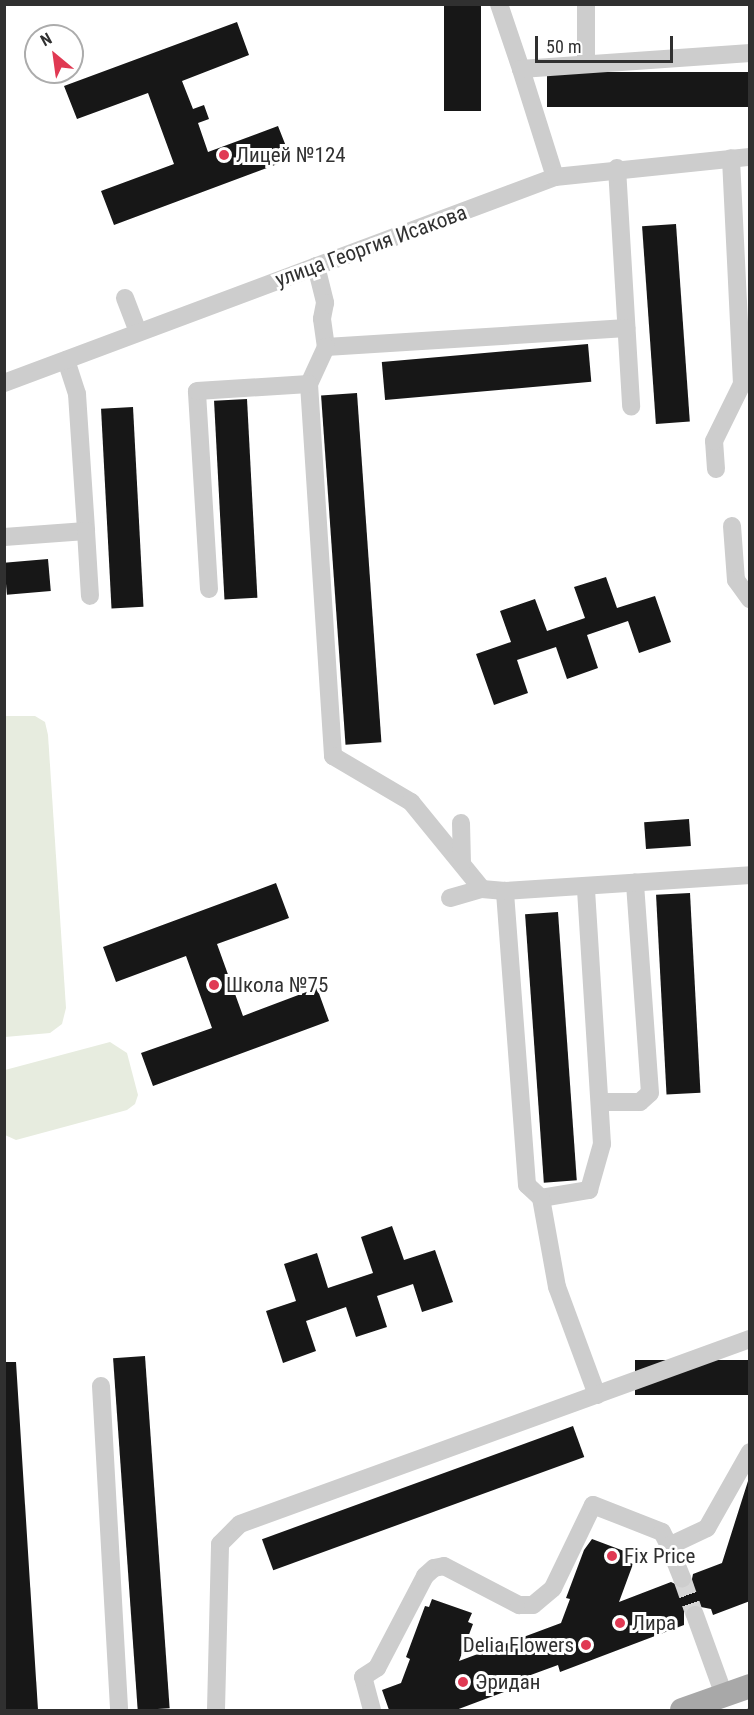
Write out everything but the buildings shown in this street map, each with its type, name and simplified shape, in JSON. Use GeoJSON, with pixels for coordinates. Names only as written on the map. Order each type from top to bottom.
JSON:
{"type":"FeatureCollection","features":[{"type":"Feature","properties":{"kind":"main road"},"geometry":{"type":"LineString","coordinates":[[682,1710],[750,1686]]}},
{"type":"Feature","properties":{"kind":"street"},"geometry":{"type":"LineString","coordinates":[[499,4],[555,177]]}},
{"type":"Feature","properties":{"kind":"street"},"geometry":{"type":"LineString","coordinates":[[586,4],[586,63]]}},
{"type":"Feature","properties":{"kind":"street"},"geometry":{"type":"LineString","coordinates":[[521,69],[750,53]]}},
{"type":"Feature","properties":{"kind":"street","name":"улица Георгия Исакова"},"geometry":{"type":"LineString","coordinates":[[4,383],[555,177],[617,168],[750,157]]}},
{"type":"Feature","properties":{"kind":"street"},"geometry":{"type":"LineString","coordinates":[[717,469],[714,441],[742,384],[730,158]]}},
{"type":"Feature","properties":{"kind":"street"},"geometry":{"type":"LineString","coordinates":[[617,168],[631,407]]}},
{"type":"Feature","properties":{"kind":"street"},"geometry":{"type":"LineString","coordinates":[[316,266],[325,303],[322,319],[326,347],[309,384],[333,756],[411,802],[482,889]]}},
{"type":"Feature","properties":{"kind":"street"},"geometry":{"type":"LineString","coordinates":[[125,298],[138,332]]}},
{"type":"Feature","properties":{"kind":"street"},"geometry":{"type":"LineString","coordinates":[[326,347],[626,328]]}},
{"type":"Feature","properties":{"kind":"street"},"geometry":{"type":"LineString","coordinates":[[66,360],[77,394],[90,596]]}},
{"type":"Feature","properties":{"kind":"street"},"geometry":{"type":"LineString","coordinates":[[209,589],[197,391],[309,384]]}},
{"type":"Feature","properties":{"kind":"street"},"geometry":{"type":"LineString","coordinates":[[732,526],[736,580],[750,599]]}},
{"type":"Feature","properties":{"kind":"street"},"geometry":{"type":"LineString","coordinates":[[4,537],[86,531]]}},
{"type":"Feature","properties":{"kind":"street"},"geometry":{"type":"LineString","coordinates":[[461,823],[462,863]]}},
{"type":"Feature","properties":{"kind":"street"},"geometry":{"type":"LineString","coordinates":[[450,898],[482,889],[505,891],[586,887],[750,875]]}},
{"type":"Feature","properties":{"kind":"street"},"geometry":{"type":"LineString","coordinates":[[602,1102],[640,1102],[650,1093],[635,884]]}},
{"type":"Feature","properties":{"kind":"street"},"geometry":{"type":"LineString","coordinates":[[541,1197],[589,1190],[602,1144],[602,1102],[586,887]]}},
{"type":"Feature","properties":{"kind":"street"},"geometry":{"type":"LineString","coordinates":[[505,891],[527,1185],[541,1197],[557,1287],[597,1395]]}},
{"type":"Feature","properties":{"kind":"street"},"geometry":{"type":"LineString","coordinates":[[216,1710],[220,1544],[240,1524],[750,1339]]}},
{"type":"Feature","properties":{"kind":"street"},"geometry":{"type":"LineString","coordinates":[[101,1386],[118,1710]]}},
{"type":"Feature","properties":{"kind":"street"},"geometry":{"type":"LineString","coordinates":[[669,1546],[706,1528],[750,1452]]}},
{"type":"Feature","properties":{"kind":"street"},"geometry":{"type":"LineString","coordinates":[[372,1710],[363,1677],[377,1668],[425,1576],[434,1568],[444,1566],[519,1605],[533,1605],[553,1588],[588,1510],[598,1504],[662,1532],[681,1578]]}},
{"type":"Feature","properties":{"kind":"street"},"geometry":{"type":"LineString","coordinates":[[695,1615],[724,1695]]}},
{"type":"Feature","properties":{"kind":"shaded area"},"geometry":{"type":"Polygon","coordinates":[[[5,716],[35,716],[45,722],[48,735],[66,1008],[62,1024],[50,1033],[5,1037],[5,716]]]}},
{"type":"Feature","properties":{"kind":"shaded area"},"geometry":{"type":"Polygon","coordinates":[[[110,1042],[127,1053],[138,1095],[135,1104],[127,1110],[16,1140],[5,1135],[5,1070],[110,1042]]]}},
{"type":"Feature","properties":{"kind":"tunnel"},"geometry":{"type":"LineString","coordinates":[[682,1578],[695,1615]]}},
{"type":"Feature","properties":{"kind":"place","name":"Лицей №124"},"geometry":{"type":"Point","coordinates":[224,155]}},
{"type":"Feature","properties":{"kind":"place","name":"Школа №75"},"geometry":{"type":"Point","coordinates":[214,985]}},
{"type":"Feature","properties":{"kind":"place","name":"Fix Price"},"geometry":{"type":"Point","coordinates":[612,1556]}},
{"type":"Feature","properties":{"kind":"place","name":"Лира"},"geometry":{"type":"Point","coordinates":[620,1623]}},
{"type":"Feature","properties":{"kind":"place","name":"Delia Flowers"},"geometry":{"type":"Point","coordinates":[586,1645]}},
{"type":"Feature","properties":{"kind":"place","name":"Эридан"},"geometry":{"type":"Point","coordinates":[463,1682]}}]}
